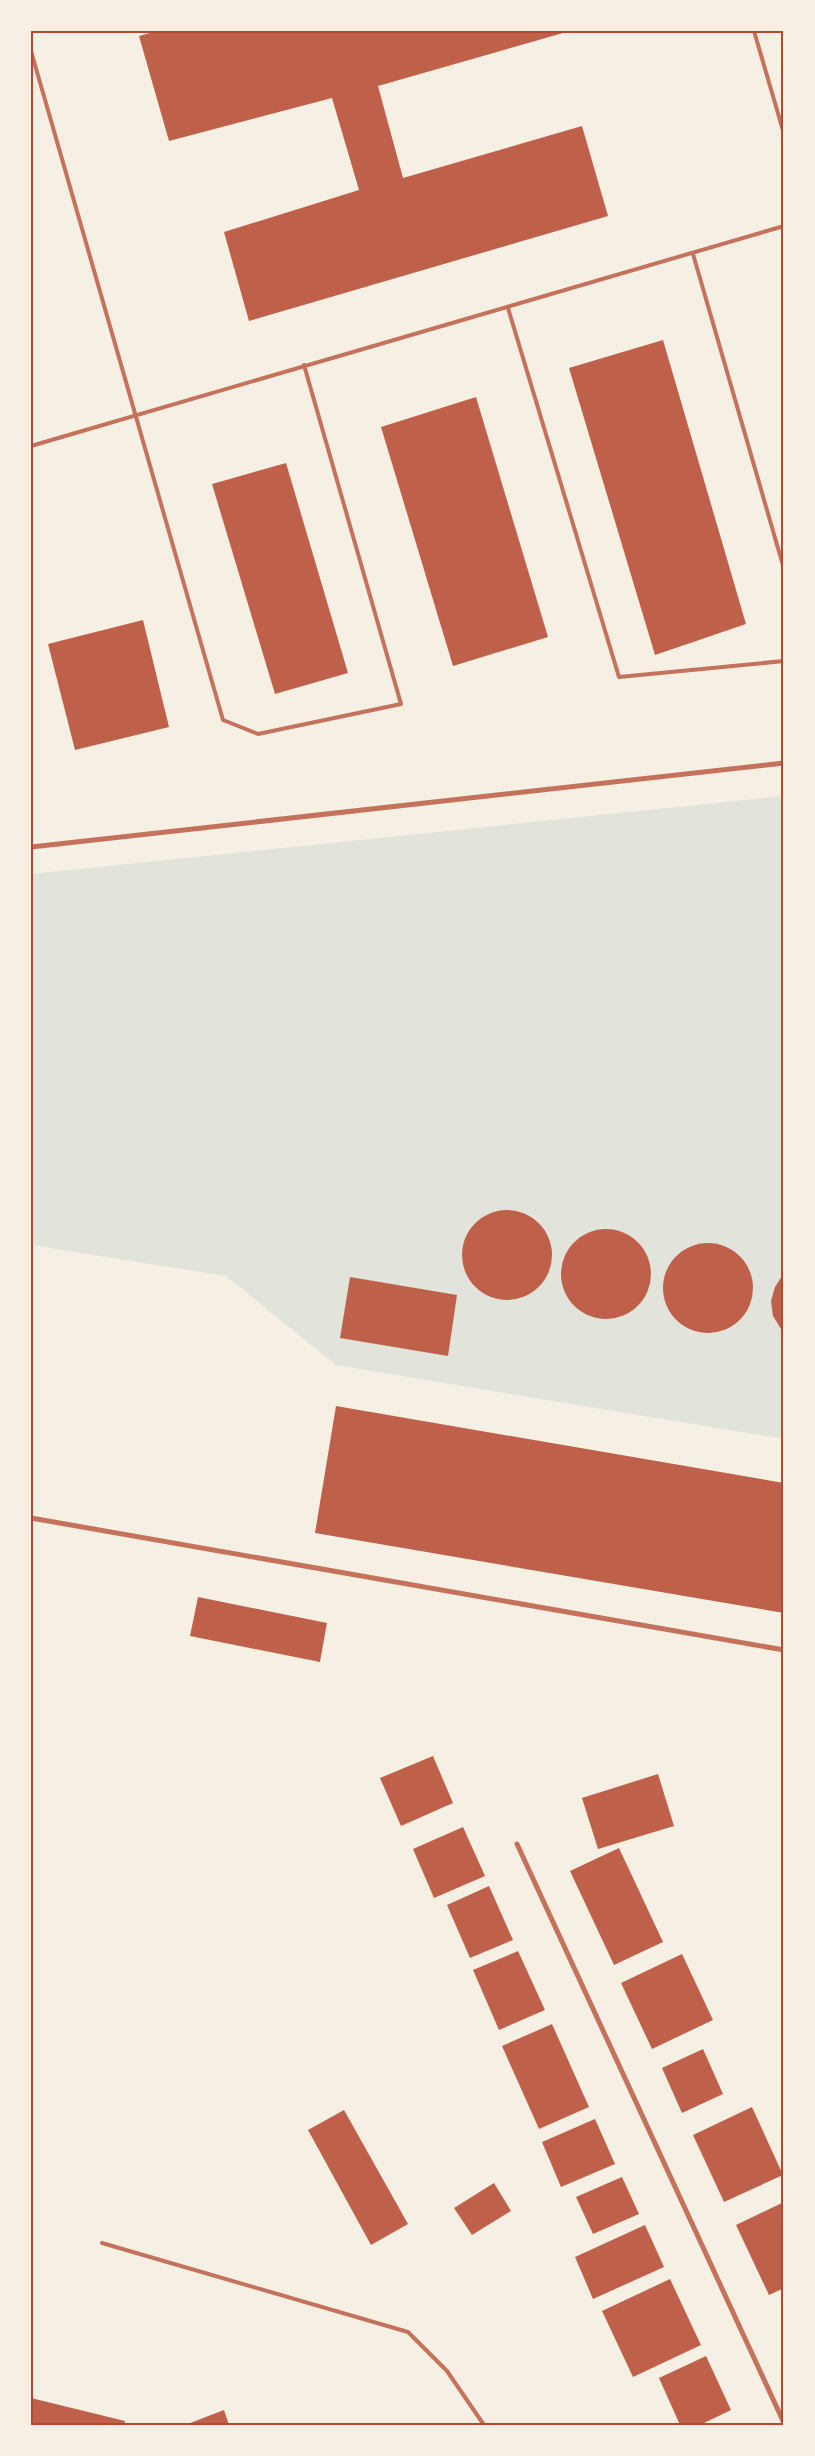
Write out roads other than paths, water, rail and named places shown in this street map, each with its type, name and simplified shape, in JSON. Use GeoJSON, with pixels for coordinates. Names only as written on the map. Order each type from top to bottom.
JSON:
{"type":"FeatureCollection","features":[{"type":"Feature","properties":{"kind":"street"},"geometry":{"type":"LineString","coordinates":[[31,847],[784,763]]}},
{"type":"Feature","properties":{"kind":"street"},"geometry":{"type":"LineString","coordinates":[[31,1518],[784,1650]]}},
{"type":"Feature","properties":{"kind":"street"},"geometry":{"type":"LineString","coordinates":[[517,1844],[784,2423]]}},
{"type":"Feature","properties":{"kind":"lane"},"geometry":{"type":"LineString","coordinates":[[754,31],[784,134]]}},
{"type":"Feature","properties":{"kind":"lane"},"geometry":{"type":"LineString","coordinates":[[31,50],[137,414],[223,720],[258,734],[401,704],[304,364]]}},
{"type":"Feature","properties":{"kind":"lane"},"geometry":{"type":"LineString","coordinates":[[31,446],[304,364],[508,308],[784,226]]}},
{"type":"Feature","properties":{"kind":"lane"},"geometry":{"type":"LineString","coordinates":[[693,254],[784,569]]}},
{"type":"Feature","properties":{"kind":"lane"},"geometry":{"type":"LineString","coordinates":[[508,308],[619,677],[784,661]]}},
{"type":"Feature","properties":{"kind":"lane"},"geometry":{"type":"LineString","coordinates":[[102,2243],[408,2332],[447,2371],[484,2425]]}}]}
